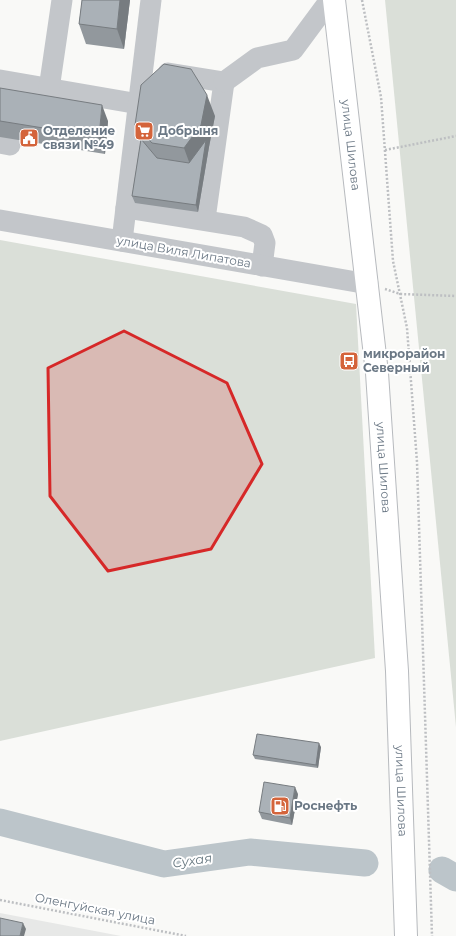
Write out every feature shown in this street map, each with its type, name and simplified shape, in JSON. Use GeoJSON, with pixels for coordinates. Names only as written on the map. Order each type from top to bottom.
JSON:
{"type":"FeatureCollection","features":[{"type":"Feature","properties":{"kind":"main road","name":"улица Шилова"},"geometry":{"type":"LineString","coordinates":[[334,0],[368,284],[377,380],[396,671],[406,936]]}},
{"type":"Feature","properties":{"kind":"street"},"geometry":{"type":"LineString","coordinates":[[49,89],[62,0]]}},
{"type":"Feature","properties":{"kind":"street"},"geometry":{"type":"LineString","coordinates":[[122,241],[151,0]]}},
{"type":"Feature","properties":{"kind":"street"},"geometry":{"type":"LineString","coordinates":[[143,68],[224,82],[257,58],[293,50],[330,0]]}},
{"type":"Feature","properties":{"kind":"street"},"geometry":{"type":"LineString","coordinates":[[0,80],[139,104]]}},
{"type":"Feature","properties":{"kind":"street"},"geometry":{"type":"LineString","coordinates":[[205,219],[224,82]]}},
{"type":"Feature","properties":{"kind":"street"},"geometry":{"type":"LineString","coordinates":[[126,208],[205,219],[244,227],[262,235],[265,243],[262,266]]}},
{"type":"Feature","properties":{"kind":"street","name":"улица Виля Липатова"},"geometry":{"type":"LineString","coordinates":[[0,220],[368,284]]}},
{"type":"Feature","properties":{"kind":"path"},"geometry":{"type":"LineString","coordinates":[[362,0],[381,97],[393,261],[407,328],[417,462],[432,936]]}},
{"type":"Feature","properties":{"kind":"path"},"geometry":{"type":"LineString","coordinates":[[385,150],[456,136]]}},
{"type":"Feature","properties":{"kind":"path"},"geometry":{"type":"LineString","coordinates":[[368,284],[400,294],[456,296]]}},
{"type":"Feature","properties":{"kind":"path","name":"Оленгуйская улица"},"geometry":{"type":"LineString","coordinates":[[0,900],[186,936]]}},
{"type":"Feature","properties":{"kind":"highlighted area"},"geometry":{"type":"Polygon","coordinates":[[[124,331],[227,383],[262,464],[211,549],[108,571],[50,496],[48,368],[124,331]]]}},
{"type":"Feature","properties":{"kind":"shaded area"},"geometry":{"type":"Polygon","coordinates":[[[385,0],[456,0],[456,727],[385,0]]]}},
{"type":"Feature","properties":{"kind":"shaded area"},"geometry":{"type":"Polygon","coordinates":[[[0,240],[356,304],[375,658],[0,741],[0,240]]]}},
{"type":"Feature","properties":{"kind":"shaded area"},"geometry":{"type":"Polygon","coordinates":[[[0,913],[121,936],[0,936],[0,913]]]}},
{"type":"Feature","properties":{"kind":"building"},"geometry":{"type":"Polygon","coordinates":[[[82,0],[120,0],[117,29],[79,24],[82,0]]]}},
{"type":"Feature","properties":{"kind":"building"},"geometry":{"type":"Polygon","coordinates":[[[164,64],[191,69],[207,95],[201,125],[184,148],[152,143],[135,125],[141,85],[164,64]]]}},
{"type":"Feature","properties":{"kind":"building"},"geometry":{"type":"Polygon","coordinates":[[[0,88],[102,105],[99,137],[0,121],[0,88]]]}},
{"type":"Feature","properties":{"kind":"building"},"geometry":{"type":"Polygon","coordinates":[[[141,139],[157,158],[189,163],[206,140],[196,205],[132,196],[141,139]]]}},
{"type":"Feature","properties":{"kind":"building"},"geometry":{"type":"Polygon","coordinates":[[[257,734],[319,743],[316,765],[253,755],[257,734]]]}},
{"type":"Feature","properties":{"kind":"building","name":"Роснефть"},"geometry":{"type":"Polygon","coordinates":[[[264,782],[295,787],[290,818],[259,812],[264,782]]]}},
{"type":"Feature","properties":{"kind":"building"},"geometry":{"type":"Polygon","coordinates":[[[0,918],[23,923],[20,936],[0,936],[0,918]]]}},
{"type":"Feature","properties":{"kind":"waterway","name":"Сухая"},"geometry":{"type":"LineString","coordinates":[[0,822],[164,864],[250,852],[365,863]]}},
{"type":"Feature","properties":{"kind":"waterway","name":"Сухая"},"geometry":{"type":"LineString","coordinates":[[442,870],[456,878]]}},
{"type":"Feature","properties":{"kind":"place","name":"Добрыня"},"geometry":{"type":"Point","coordinates":[144,131]}},
{"type":"Feature","properties":{"kind":"place","name":"Отделение связи №49"},"geometry":{"type":"Point","coordinates":[29,138]}},
{"type":"Feature","properties":{"kind":"place","name":"микрорайон Северный"},"geometry":{"type":"Point","coordinates":[349,361]}},
{"type":"Feature","properties":{"kind":"place","name":"Роснефть"},"geometry":{"type":"Point","coordinates":[280,806]}}]}
